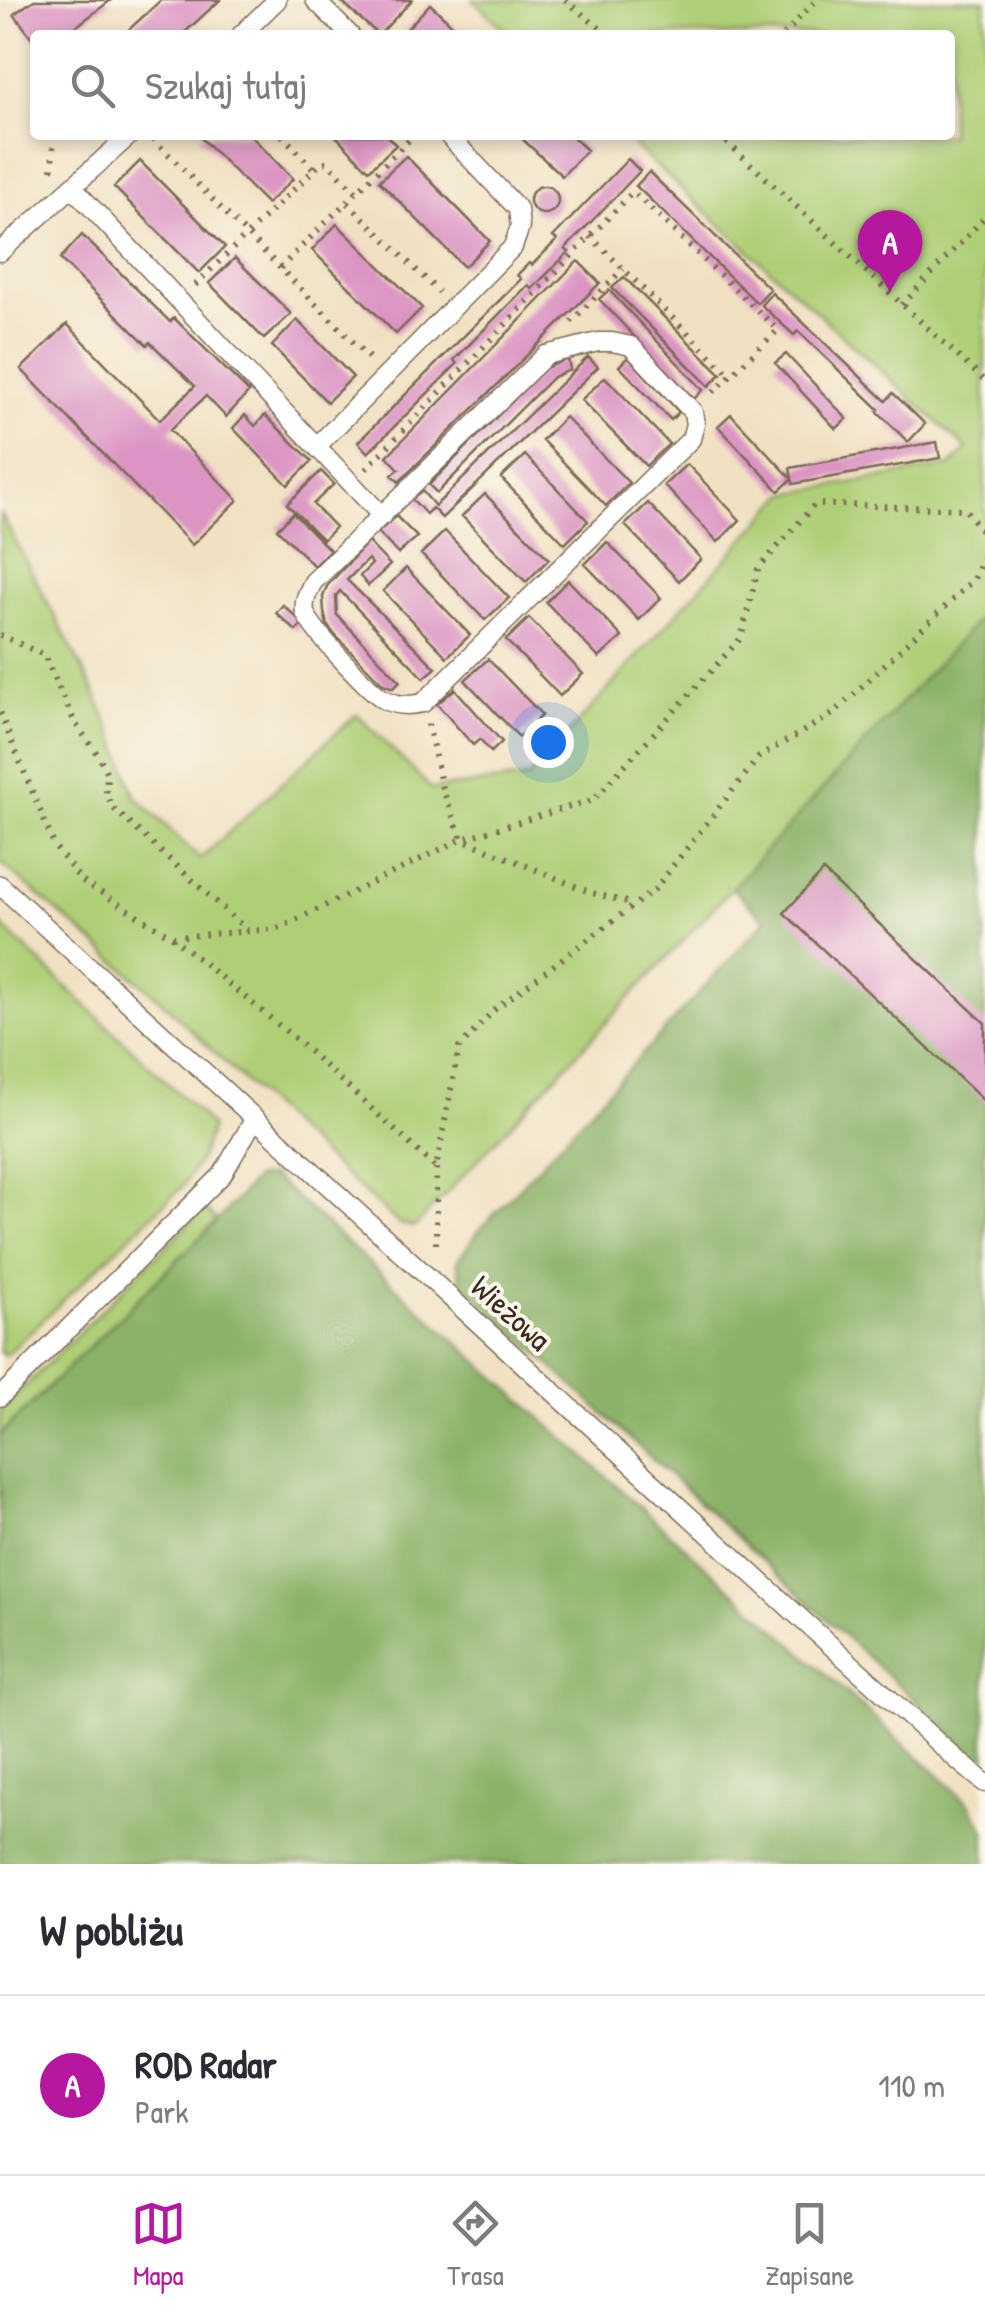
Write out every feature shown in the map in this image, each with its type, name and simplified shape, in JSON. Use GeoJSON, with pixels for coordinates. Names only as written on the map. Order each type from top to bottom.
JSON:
{"type":"FeatureCollection","features":[{"type":"Feature","properties":{"kind":"lane"},"geometry":{"type":"LineString","coordinates":[[247,30],[278,0]]}},
{"type":"Feature","properties":{"kind":"lane"},"geometry":{"type":"LineString","coordinates":[[315,0],[345,30]]}},
{"type":"Feature","properties":{"kind":"lane"},"geometry":{"type":"LineString","coordinates":[[0,252],[124,140]]}},
{"type":"Feature","properties":{"kind":"lane"},"geometry":{"type":"LineString","coordinates":[[318,445],[513,247],[520,226],[518,209],[453,140]]}},
{"type":"Feature","properties":{"kind":"lane"},"geometry":{"type":"LineString","coordinates":[[72,186],[382,516]]}},
{"type":"Feature","properties":{"kind":"lane"},"geometry":{"type":"LineString","coordinates":[[598,342],[631,346],[693,412],[696,424],[690,439],[423,703],[407,706],[382,699],[318,634],[305,614],[306,596],[313,582],[546,355],[598,342]]}},
{"type":"Feature","properties":{"kind":"lane","name":"Wieżowa"},"geometry":{"type":"LineString","coordinates":[[0,884],[912,1720],[985,1782]]}},
{"type":"Feature","properties":{"kind":"lane"},"geometry":{"type":"LineString","coordinates":[[0,1397],[222,1175],[254,1118]]}},
{"type":"Feature","properties":{"kind":"path"},"geometry":{"type":"LineString","coordinates":[[566,0],[602,30]]}},
{"type":"Feature","properties":{"kind":"path"},"geometry":{"type":"LineString","coordinates":[[789,30],[816,0]]}},
{"type":"Feature","properties":{"kind":"path"},"geometry":{"type":"LineString","coordinates":[[153,140],[386,376]]}},
{"type":"Feature","properties":{"kind":"path"},"geometry":{"type":"LineString","coordinates":[[287,140],[314,169]]}},
{"type":"Feature","properties":{"kind":"path"},"geometry":{"type":"LineString","coordinates":[[280,268],[409,140]]}},
{"type":"Feature","properties":{"kind":"path"},"geometry":{"type":"LineString","coordinates":[[724,140],[985,381]]}},
{"type":"Feature","properties":{"kind":"path"},"geometry":{"type":"LineString","coordinates":[[180,300],[321,162],[327,162],[357,193]]}},
{"type":"Feature","properties":{"kind":"path"},"geometry":{"type":"LineString","coordinates":[[353,482],[633,192],[778,330],[693,412]]}},
{"type":"Feature","properties":{"kind":"path"},"geometry":{"type":"LineString","coordinates":[[348,202],[454,307]]}},
{"type":"Feature","properties":{"kind":"path"},"geometry":{"type":"LineString","coordinates":[[902,305],[985,216]]}},
{"type":"Feature","properties":{"kind":"path"},"geometry":{"type":"LineString","coordinates":[[590,236],[731,376]]}},
{"type":"Feature","properties":{"kind":"path"},"geometry":{"type":"LineString","coordinates":[[546,355],[548,346],[623,270]]}},
{"type":"Feature","properties":{"kind":"path"},"geometry":{"type":"LineString","coordinates":[[172,937],[277,928],[462,839],[593,800],[740,638],[758,569],[815,504],[966,508],[985,536]]}},
{"type":"Feature","properties":{"kind":"path"},"geometry":{"type":"LineString","coordinates":[[436,1285],[436,1168],[459,1048],[494,1010],[654,890],[758,756],[833,714],[974,579],[985,553]]}},
{"type":"Feature","properties":{"kind":"path"},"geometry":{"type":"LineString","coordinates":[[0,635],[44,655],[75,723],[108,774],[106,794],[112,808],[248,931]]}},
{"type":"Feature","properties":{"kind":"path"},"geometry":{"type":"LineString","coordinates":[[423,703],[442,788],[462,839],[592,893],[634,904]]}},
{"type":"Feature","properties":{"kind":"path"},"geometry":{"type":"LineString","coordinates":[[0,712],[55,848],[81,880],[172,937],[298,1041],[436,1168]]}},
{"type":"Feature","properties":{"kind":"green space"},"geometry":{"type":"Polygon","coordinates":[[[473,0],[985,0],[985,612],[415,1227],[399,1224],[157,997],[0,862],[0,512],[93,689],[135,796],[200,859],[357,714],[431,789],[528,778],[785,494],[950,466],[967,449],[627,140],[955,140],[955,30],[506,30],[473,0]]]}},
{"type":"Feature","properties":{"kind":"green space"},"geometry":{"type":"Polygon","coordinates":[[[985,612],[985,1765],[461,1283],[457,1261],[478,1232],[766,920],[732,888],[985,612]]]}},
{"type":"Feature","properties":{"kind":"green space"},"geometry":{"type":"Polygon","coordinates":[[[0,924],[211,1127],[201,1157],[183,1186],[6,1355],[0,1353],[0,924]]]}},
{"type":"Feature","properties":{"kind":"green space"},"geometry":{"type":"Polygon","coordinates":[[[272,1176],[969,1803],[985,1830],[985,1864],[0,1864],[0,1435],[256,1178],[272,1176]]]}},
{"type":"Feature","properties":{"kind":"green space"},"geometry":{"type":"Polygon","coordinates":[[[204,1208],[217,1221],[0,1435],[0,1411],[204,1208]]]}},
{"type":"Feature","properties":{"kind":"building"},"geometry":{"type":"Polygon","coordinates":[[[34,0],[111,0],[72,30],[30,30],[30,35],[14,14],[34,0]]]}},
{"type":"Feature","properties":{"kind":"building"},"geometry":{"type":"Polygon","coordinates":[[[161,0],[220,0],[187,30],[128,30],[161,0]]]}},
{"type":"Feature","properties":{"kind":"building"},"geometry":{"type":"Polygon","coordinates":[[[339,0],[412,0],[384,30],[373,30],[339,0]]]}},
{"type":"Feature","properties":{"kind":"building"},"geometry":{"type":"Polygon","coordinates":[[[430,4],[458,30],[406,30],[430,4]]]}},
{"type":"Feature","properties":{"kind":"building"},"geometry":{"type":"Polygon","coordinates":[[[203,140],[255,140],[293,179],[267,204],[203,140]]]}},
{"type":"Feature","properties":{"kind":"building"},"geometry":{"type":"Polygon","coordinates":[[[340,140],[391,140],[396,145],[369,170],[340,140]]]}},
{"type":"Feature","properties":{"kind":"building"},"geometry":{"type":"Polygon","coordinates":[[[523,140],[576,140],[587,150],[562,176],[523,140]]]}},
{"type":"Feature","properties":{"kind":"building"},"geometry":{"type":"Polygon","coordinates":[[[406,156],[490,241],[464,267],[379,181],[406,156]]]}},
{"type":"Feature","properties":{"kind":"building"},"geometry":{"type":"Polygon","coordinates":[[[628,159],[640,171],[565,249],[569,252],[532,289],[528,285],[454,360],[457,364],[368,453],[358,442],[521,279],[517,275],[557,240],[553,237],[628,159]]]}},
{"type":"Feature","properties":{"kind":"building"},"geometry":{"type":"Polygon","coordinates":[[[140,161],[225,247],[199,273],[114,187],[140,161]]]}},
{"type":"Feature","properties":{"kind":"building"},"geometry":{"type":"Polygon","coordinates":[[[649,172],[770,289],[757,303],[636,186],[649,172]]]}},
{"type":"Feature","properties":{"kind":"building"},"geometry":{"type":"Polygon","coordinates":[[[544,186],[554,190],[558,200],[554,210],[544,214],[534,210],[530,200],[534,190],[544,186]]]}},
{"type":"Feature","properties":{"kind":"building"},"geometry":{"type":"Polygon","coordinates":[[[337,224],[422,308],[396,334],[312,250],[337,224]]]}},
{"type":"Feature","properties":{"kind":"building"},"geometry":{"type":"Polygon","coordinates":[[[82,235],[170,322],[174,318],[249,392],[226,417],[206,396],[170,430],[238,500],[192,545],[21,369],[67,324],[160,420],[195,386],[150,342],[147,345],[60,259],[82,235]]]}},
{"type":"Feature","properties":{"kind":"building"},"geometry":{"type":"Polygon","coordinates":[[[235,258],[291,314],[264,339],[209,283],[235,258]]]}},
{"type":"Feature","properties":{"kind":"building"},"geometry":{"type":"Polygon","coordinates":[[[578,261],[600,283],[399,482],[392,475],[399,469],[387,456],[578,261]]]}},
{"type":"Feature","properties":{"kind":"building"},"geometry":{"type":"Polygon","coordinates":[[[624,277],[721,374],[709,386],[612,288],[624,277]]]}},
{"type":"Feature","properties":{"kind":"building"},"geometry":{"type":"Polygon","coordinates":[[[609,290],[703,390],[694,399],[599,299],[609,290]]]}},
{"type":"Feature","properties":{"kind":"building"},"geometry":{"type":"Polygon","coordinates":[[[772,293],[886,401],[893,393],[925,424],[908,442],[798,331],[794,335],[761,305],[772,293]]]}},
{"type":"Feature","properties":{"kind":"building"},"geometry":{"type":"Polygon","coordinates":[[[297,320],[353,377],[327,402],[272,346],[297,320]]]}},
{"type":"Feature","properties":{"kind":"building"},"geometry":{"type":"Polygon","coordinates":[[[786,354],[847,419],[836,429],[775,363],[786,354]]]}},
{"type":"Feature","properties":{"kind":"building"},"geometry":{"type":"Polygon","coordinates":[[[588,357],[598,367],[442,518],[432,508],[426,514],[412,499],[422,491],[435,506],[588,357]]]}},
{"type":"Feature","properties":{"kind":"building"},"geometry":{"type":"Polygon","coordinates":[[[628,357],[679,412],[671,420],[619,366],[628,357]]]}},
{"type":"Feature","properties":{"kind":"building"},"geometry":{"type":"Polygon","coordinates":[[[568,359],[570,370],[553,377],[437,493],[429,485],[545,368],[568,359]]]}},
{"type":"Feature","properties":{"kind":"building"},"geometry":{"type":"Polygon","coordinates":[[[605,377],[669,444],[646,466],[581,400],[605,377]]]}},
{"type":"Feature","properties":{"kind":"building"},"geometry":{"type":"Polygon","coordinates":[[[731,414],[792,479],[779,491],[718,426],[731,414]]]}},
{"type":"Feature","properties":{"kind":"building"},"geometry":{"type":"Polygon","coordinates":[[[245,415],[255,426],[265,415],[312,461],[288,485],[233,428],[245,415]]]}},
{"type":"Feature","properties":{"kind":"building"},"geometry":{"type":"Polygon","coordinates":[[[565,417],[629,483],[606,506],[542,440],[565,417]]]}},
{"type":"Feature","properties":{"kind":"building"},"geometry":{"type":"Polygon","coordinates":[[[937,442],[940,458],[793,484],[790,468],[937,442]]]}},
{"type":"Feature","properties":{"kind":"building"},"geometry":{"type":"Polygon","coordinates":[[[525,455],[588,521],[565,544],[501,478],[525,455]]]}},
{"type":"Feature","properties":{"kind":"building"},"geometry":{"type":"Polygon","coordinates":[[[687,464],[740,520],[718,542],[664,485],[687,464]]]}},
{"type":"Feature","properties":{"kind":"building"},"geometry":{"type":"Polygon","coordinates":[[[321,471],[334,484],[313,504],[335,527],[323,540],[287,504],[321,471]]]}},
{"type":"Feature","properties":{"kind":"building"},"geometry":{"type":"Polygon","coordinates":[[[485,494],[549,559],[526,582],[462,516],[485,494]]]}},
{"type":"Feature","properties":{"kind":"building"},"geometry":{"type":"Polygon","coordinates":[[[648,503],[701,559],[679,581],[625,525],[648,503]]]}},
{"type":"Feature","properties":{"kind":"building"},"geometry":{"type":"Polygon","coordinates":[[[293,513],[330,550],[314,566],[277,529],[293,513]]]}},
{"type":"Feature","properties":{"kind":"building"},"geometry":{"type":"Polygon","coordinates":[[[396,516],[417,537],[398,554],[378,532],[396,516]]]}},
{"type":"Feature","properties":{"kind":"building"},"geometry":{"type":"Polygon","coordinates":[[[445,531],[509,598],[485,620],[421,554],[445,531]]]}},
{"type":"Feature","properties":{"kind":"building"},"geometry":{"type":"Polygon","coordinates":[[[368,542],[390,565],[368,586],[360,576],[372,564],[368,559],[347,580],[436,668],[424,678],[340,591],[336,596],[337,615],[400,681],[393,688],[383,684],[335,635],[324,612],[327,586],[368,542]]]}},
{"type":"Feature","properties":{"kind":"building"},"geometry":{"type":"Polygon","coordinates":[[[607,542],[661,598],[639,620],[585,564],[607,542]]]}},
{"type":"Feature","properties":{"kind":"building"},"geometry":{"type":"Polygon","coordinates":[[[406,568],[470,635],[447,657],[383,591],[406,568]]]}},
{"type":"Feature","properties":{"kind":"building"},"geometry":{"type":"Polygon","coordinates":[[[568,580],[622,637],[599,658],[546,602],[568,580]]]}},
{"type":"Feature","properties":{"kind":"building"},"geometry":{"type":"Polygon","coordinates":[[[283,605],[303,623],[296,631],[276,613],[283,605]]]}},
{"type":"Feature","properties":{"kind":"building"},"geometry":{"type":"Polygon","coordinates":[[[529,618],[583,674],[560,696],[506,640],[529,618]]]}},
{"type":"Feature","properties":{"kind":"building"},"geometry":{"type":"Polygon","coordinates":[[[488,659],[542,715],[519,737],[465,680],[488,659]]]}},
{"type":"Feature","properties":{"kind":"building"},"geometry":{"type":"Polygon","coordinates":[[[455,689],[502,742],[491,752],[480,739],[473,745],[437,704],[455,689]]]}},
{"type":"Feature","properties":{"kind":"building"},"geometry":{"type":"Polygon","coordinates":[[[823,871],[985,1023],[985,1102],[784,913],[823,871]]]}},
{"type":"Feature","properties":{"kind":"place","name":"ROD Radar"},"geometry":{"type":"Point","coordinates":[890,292]}}]}
